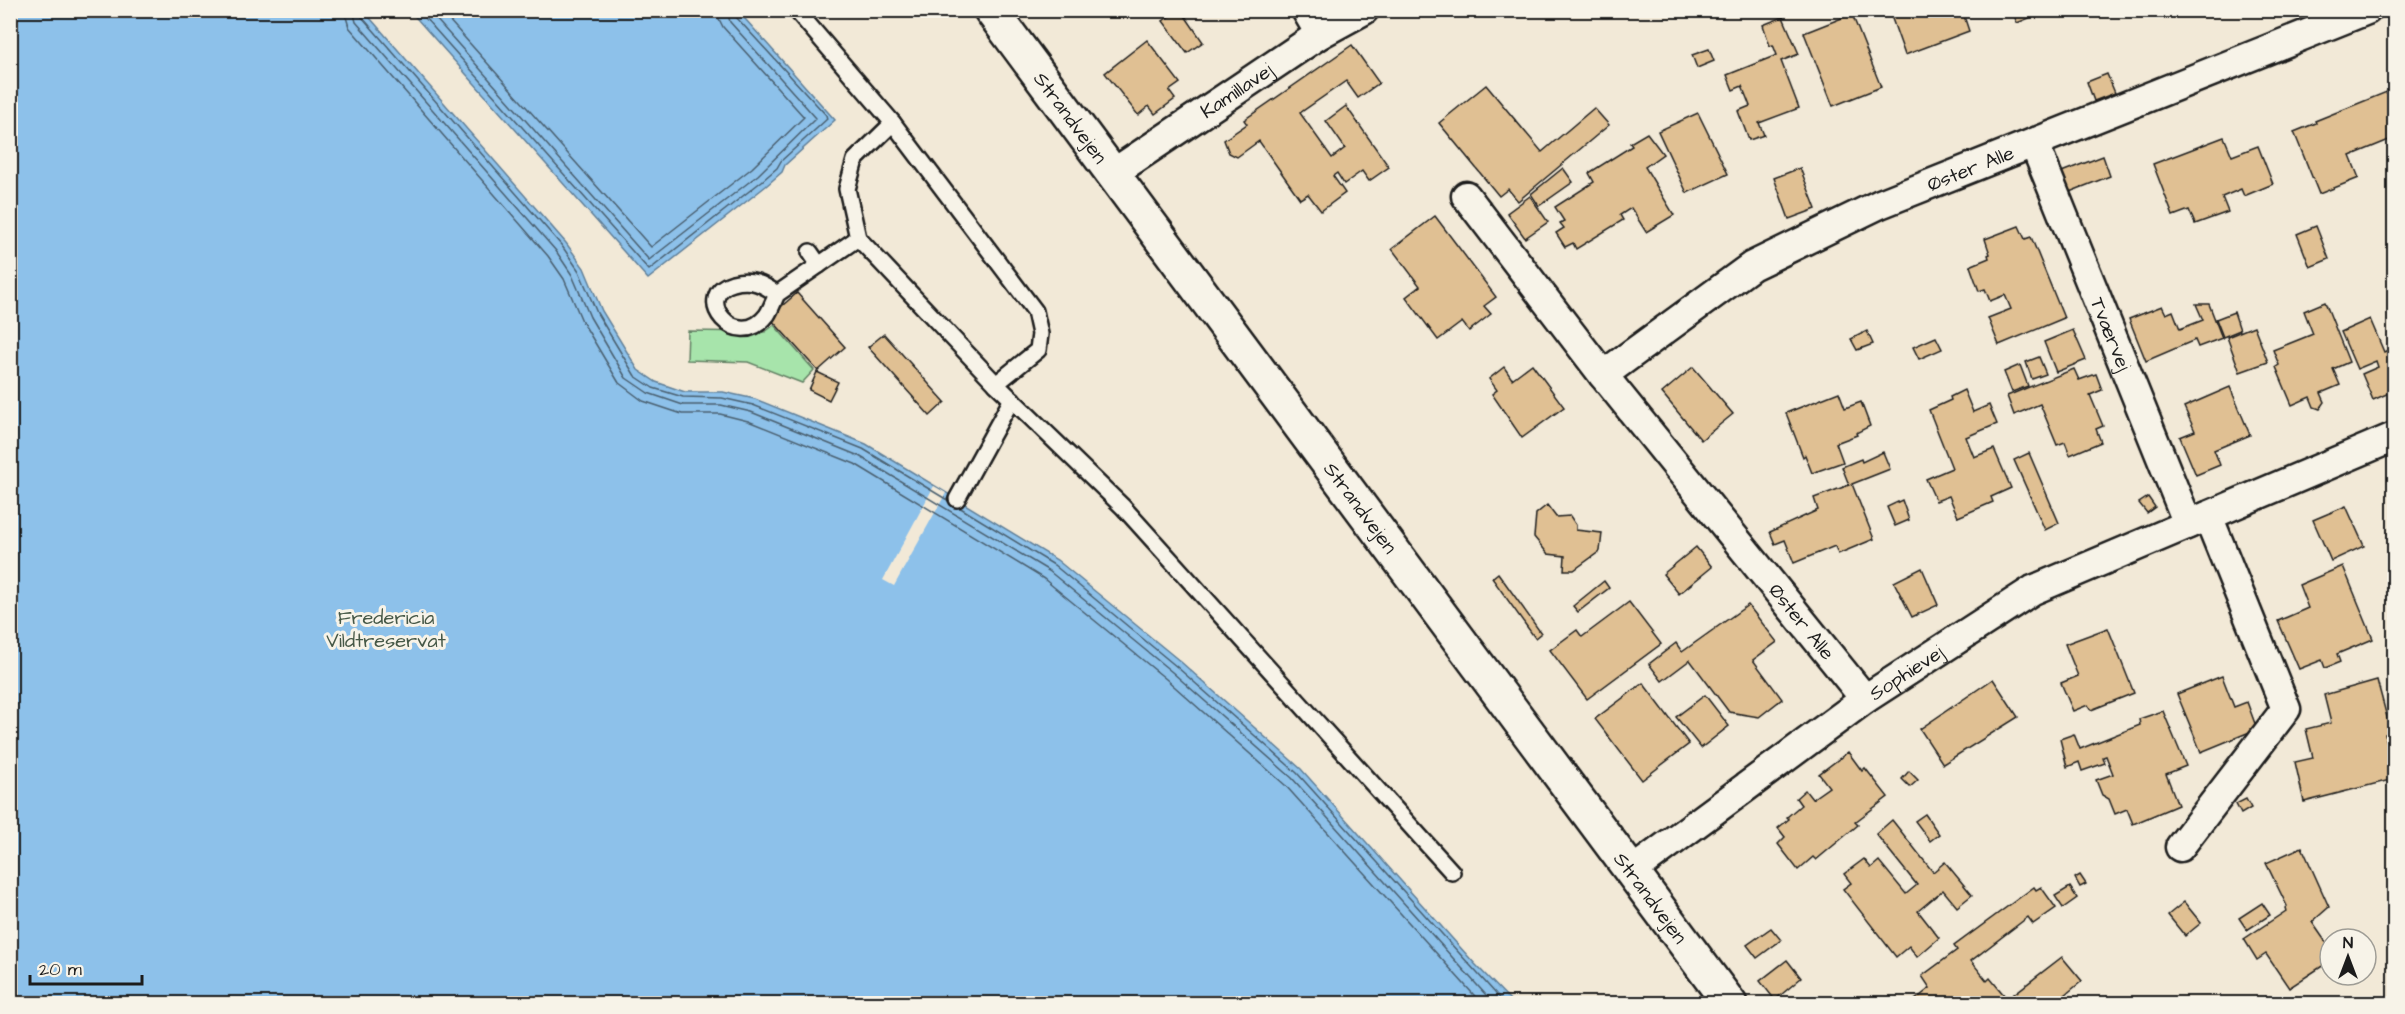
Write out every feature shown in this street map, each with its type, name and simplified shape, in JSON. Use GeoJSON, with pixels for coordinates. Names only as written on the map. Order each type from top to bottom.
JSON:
{"type":"FeatureCollection","features":[{"type":"Feature","properties":{"kind":"street","name":"Strandvejen"},"geometry":{"type":"LineString","coordinates":[[991,10],[1730,1004]]}},
{"type":"Feature","properties":{"kind":"street","name":"Kamillavej"},"geometry":{"type":"LineString","coordinates":[[1112,174],[1313,22],[1364,10]]}},
{"type":"Feature","properties":{"kind":"street","name":"Øster Alle"},"geometry":{"type":"LineString","coordinates":[[1603,375],[1752,266],[1880,204],[2367,10]]}},
{"type":"Feature","properties":{"kind":"street","name":"Tværvej"},"geometry":{"type":"LineString","coordinates":[[2034,143],[2198,520]]}},
{"type":"Feature","properties":{"kind":"street","name":"Øster Alle"},"geometry":{"type":"LineString","coordinates":[[1466,196],[1603,375],[1865,699]]}},
{"type":"Feature","properties":{"kind":"street","name":"Sophievej"},"geometry":{"type":"LineString","coordinates":[[1631,872],[1865,699],[2033,590],[2394,437]]}},
{"type":"Feature","properties":{"kind":"street"},"geometry":{"type":"LineString","coordinates":[[2180,847],[2286,709],[2198,520]]}},
{"type":"Feature","properties":{"kind":"lane"},"geometry":{"type":"LineString","coordinates":[[796,10],[893,123],[1035,310],[1040,334],[1038,350],[996,384]]}},
{"type":"Feature","properties":{"kind":"lane"},"geometry":{"type":"LineString","coordinates":[[893,123],[855,160],[847,189],[858,237],[996,384],[1123,507],[1452,872]]}},
{"type":"Feature","properties":{"kind":"lane"},"geometry":{"type":"LineString","coordinates":[[777,294],[815,259],[858,237]]}},
{"type":"Feature","properties":{"kind":"lane"},"geometry":{"type":"LineString","coordinates":[[957,499],[1012,399]]}},
{"type":"Feature","properties":{"kind":"green space"},"geometry":{"type":"Polygon","coordinates":[[[774,325],[814,370],[802,383],[748,362],[687,360],[688,331],[765,332],[774,325]]]}},
{"type":"Feature","properties":{"kind":"water","name":"Fredericia Vildtreservat"},"geometry":{"type":"Polygon","coordinates":[[[10,11],[364,11],[566,243],[584,268],[602,311],[638,370],[656,382],[685,392],[723,392],[755,399],[866,444],[1057,560],[1181,662],[1301,769],[1475,964],[1513,1003],[11,1003],[10,11]]]}},
{"type":"Feature","properties":{"kind":"water"},"geometry":{"type":"Polygon","coordinates":[[[410,11],[738,11],[835,120],[785,165],[782,172],[766,186],[648,279],[410,11]]]}},
{"type":"Feature","properties":{"kind":"pier"},"geometry":{"type":"Polygon","coordinates":[[[934,486],[946,493],[894,586],[883,580],[934,486]]]}},
{"type":"Feature","properties":{"kind":"building"},"geometry":{"type":"Polygon","coordinates":[[[1067,10],[1081,10],[1071,17],[1067,10]]]}},
{"type":"Feature","properties":{"kind":"building"},"geometry":{"type":"Polygon","coordinates":[[[1181,10],[1203,42],[1187,53],[1163,21],[1181,10]]]}},
{"type":"Feature","properties":{"kind":"building"},"geometry":{"type":"Polygon","coordinates":[[[1898,10],[1962,10],[1969,31],[1905,55],[1890,13],[1898,10]]]}},
{"type":"Feature","properties":{"kind":"building"},"geometry":{"type":"Polygon","coordinates":[[[2012,10],[2043,10],[2044,12],[2017,23],[2012,10]]]}},
{"type":"Feature","properties":{"kind":"building"},"geometry":{"type":"Polygon","coordinates":[[[1852,14],[1881,87],[1833,106],[1804,33],[1852,14]]]}},
{"type":"Feature","properties":{"kind":"building"},"geometry":{"type":"Polygon","coordinates":[[[1783,17],[1799,54],[1781,61],[1799,108],[1759,123],[1764,135],[1749,140],[1738,111],[1750,106],[1742,86],[1733,90],[1727,75],[1777,55],[1773,45],[1770,46],[1763,25],[1783,17]]]}},
{"type":"Feature","properties":{"kind":"building"},"geometry":{"type":"Polygon","coordinates":[[[1147,40],[1180,83],[1169,91],[1175,99],[1155,114],[1149,106],[1138,115],[1105,73],[1147,40]]]}},
{"type":"Feature","properties":{"kind":"building"},"geometry":{"type":"Polygon","coordinates":[[[1352,45],[1379,83],[1358,98],[1346,81],[1300,113],[1332,158],[1345,148],[1326,121],[1346,106],[1389,167],[1369,181],[1362,171],[1344,184],[1337,173],[1333,176],[1345,193],[1321,211],[1308,194],[1300,199],[1259,141],[1237,157],[1229,153],[1224,140],[1247,124],[1244,120],[1352,45]]]}},
{"type":"Feature","properties":{"kind":"building"},"geometry":{"type":"Polygon","coordinates":[[[1709,49],[1714,61],[1697,68],[1692,55],[1709,49]]]}},
{"type":"Feature","properties":{"kind":"building"},"geometry":{"type":"Polygon","coordinates":[[[2107,74],[2115,93],[2094,101],[2087,82],[2107,74]]]}},
{"type":"Feature","properties":{"kind":"building"},"geometry":{"type":"Polygon","coordinates":[[[1486,85],[1542,152],[1594,108],[1609,125],[1518,201],[1508,189],[1499,196],[1439,123],[1486,85]]]}},
{"type":"Feature","properties":{"kind":"building"},"geometry":{"type":"Polygon","coordinates":[[[2394,89],[2394,138],[2350,156],[2359,178],[2319,194],[2294,132],[2316,123],[2315,121],[2394,89]]]}},
{"type":"Feature","properties":{"kind":"building"},"geometry":{"type":"Polygon","coordinates":[[[1698,113],[1728,174],[1687,193],[1658,131],[1698,113]]]}},
{"type":"Feature","properties":{"kind":"building"},"geometry":{"type":"Polygon","coordinates":[[[1647,133],[1663,154],[1645,167],[1674,215],[1646,232],[1631,208],[1620,215],[1623,220],[1576,249],[1573,243],[1565,247],[1556,233],[1564,228],[1560,223],[1564,221],[1555,207],[1594,182],[1589,173],[1632,146],[1630,143],[1647,133]]]}},
{"type":"Feature","properties":{"kind":"building"},"geometry":{"type":"Polygon","coordinates":[[[2224,137],[2232,156],[2258,146],[2273,184],[2244,196],[2241,189],[2222,197],[2228,212],[2195,224],[2189,210],[2173,216],[2153,164],[2224,137]]]}},
{"type":"Feature","properties":{"kind":"building"},"geometry":{"type":"Polygon","coordinates":[[[2103,156],[2110,176],[2067,193],[2059,173],[2103,156]]]}},
{"type":"Feature","properties":{"kind":"building"},"geometry":{"type":"Polygon","coordinates":[[[1563,168],[1573,182],[1539,206],[1531,194],[1563,168]]]}},
{"type":"Feature","properties":{"kind":"building"},"geometry":{"type":"Polygon","coordinates":[[[1800,168],[1816,209],[1789,219],[1774,178],[1800,168]]]}},
{"type":"Feature","properties":{"kind":"building"},"geometry":{"type":"Polygon","coordinates":[[[1530,196],[1548,222],[1525,238],[1507,213],[1530,196]]]}},
{"type":"Feature","properties":{"kind":"building"},"geometry":{"type":"Polygon","coordinates":[[[1435,216],[1496,297],[1484,306],[1491,314],[1469,331],[1462,322],[1438,340],[1406,297],[1420,286],[1392,249],[1435,216]]]}},
{"type":"Feature","properties":{"kind":"building"},"geometry":{"type":"Polygon","coordinates":[[[2019,226],[2025,239],[2031,237],[2064,318],[1999,345],[1988,318],[2011,309],[2005,295],[1990,301],[1985,289],[1979,291],[1970,266],[1989,258],[1990,254],[1985,239],[2019,226]]]}},
{"type":"Feature","properties":{"kind":"building"},"geometry":{"type":"Polygon","coordinates":[[[2316,226],[2329,259],[2310,267],[2297,234],[2316,226]]]}},
{"type":"Feature","properties":{"kind":"building"},"geometry":{"type":"Polygon","coordinates":[[[797,293],[845,347],[818,371],[769,317],[797,293]]]}},
{"type":"Feature","properties":{"kind":"building"},"geometry":{"type":"Polygon","coordinates":[[[2325,302],[2349,362],[2333,369],[2340,385],[2321,393],[2325,402],[2320,409],[2314,407],[2310,397],[2292,405],[2276,367],[2279,365],[2273,350],[2313,334],[2304,311],[2325,302]]]}},
{"type":"Feature","properties":{"kind":"building"},"geometry":{"type":"Polygon","coordinates":[[[2196,304],[2209,304],[2222,338],[2198,347],[2195,340],[2146,361],[2129,319],[2162,306],[2166,314],[2173,311],[2180,329],[2203,320],[2196,304]]]}},
{"type":"Feature","properties":{"kind":"building"},"geometry":{"type":"Polygon","coordinates":[[[2234,312],[2240,330],[2223,337],[2216,319],[2234,312]]]}},
{"type":"Feature","properties":{"kind":"building"},"geometry":{"type":"Polygon","coordinates":[[[2370,319],[2384,352],[2394,347],[2394,397],[2391,399],[2389,393],[2373,400],[2362,374],[2378,367],[2376,361],[2357,369],[2341,332],[2370,319]]]}},
{"type":"Feature","properties":{"kind":"building"},"geometry":{"type":"Polygon","coordinates":[[[2254,326],[2268,362],[2240,372],[2227,337],[2254,326]]]}},
{"type":"Feature","properties":{"kind":"building"},"geometry":{"type":"Polygon","coordinates":[[[2073,330],[2086,360],[2056,372],[2044,342],[2073,330]]]}},
{"type":"Feature","properties":{"kind":"building"},"geometry":{"type":"Polygon","coordinates":[[[1867,331],[1873,344],[1857,350],[1851,339],[1867,331]]]}},
{"type":"Feature","properties":{"kind":"building"},"geometry":{"type":"Polygon","coordinates":[[[884,334],[945,402],[930,416],[868,347],[884,334]]]}},
{"type":"Feature","properties":{"kind":"building"},"geometry":{"type":"Polygon","coordinates":[[[1936,337],[1942,349],[1919,359],[1913,347],[1936,337]]]}},
{"type":"Feature","properties":{"kind":"building"},"geometry":{"type":"Polygon","coordinates":[[[2039,357],[2046,374],[2032,379],[2026,362],[2039,357]]]}},
{"type":"Feature","properties":{"kind":"building"},"geometry":{"type":"Polygon","coordinates":[[[1532,364],[1564,407],[1522,438],[1492,394],[1497,390],[1489,379],[1504,367],[1512,379],[1532,364]]]}},
{"type":"Feature","properties":{"kind":"building"},"geometry":{"type":"Polygon","coordinates":[[[2020,365],[2028,386],[2012,392],[2004,372],[2020,365]]]}},
{"type":"Feature","properties":{"kind":"building"},"geometry":{"type":"Polygon","coordinates":[[[1693,367],[1733,414],[1701,440],[1662,393],[1693,367]]]}},
{"type":"Feature","properties":{"kind":"building"},"geometry":{"type":"Polygon","coordinates":[[[2074,369],[2079,380],[2096,374],[2102,390],[2090,395],[2103,426],[2096,429],[2101,442],[2070,455],[2065,442],[2057,445],[2040,404],[2014,415],[2007,396],[2074,369]]]}},
{"type":"Feature","properties":{"kind":"building"},"geometry":{"type":"Polygon","coordinates":[[[817,372],[838,382],[829,400],[809,390],[817,372]]]}},
{"type":"Feature","properties":{"kind":"building"},"geometry":{"type":"Polygon","coordinates":[[[2230,387],[2250,435],[2214,450],[2220,465],[2196,475],[2180,437],[2195,431],[2184,407],[2230,387]]]}},
{"type":"Feature","properties":{"kind":"building"},"geometry":{"type":"Polygon","coordinates":[[[1964,390],[1973,412],[1989,405],[1997,424],[1966,437],[1974,457],[1994,449],[2011,488],[1991,497],[1993,502],[1958,517],[1949,496],[1936,501],[1926,479],[1952,468],[1929,410],[1951,400],[1950,397],[1964,390]]]}},
{"type":"Feature","properties":{"kind":"building"},"geometry":{"type":"Polygon","coordinates":[[[1839,392],[1845,408],[1861,402],[1870,426],[1856,433],[1857,435],[1836,443],[1843,462],[1812,473],[1805,455],[1803,457],[1786,413],[1839,392]]]}},
{"type":"Feature","properties":{"kind":"building"},"geometry":{"type":"Polygon","coordinates":[[[1883,452],[1890,469],[1852,484],[1874,539],[1838,554],[1835,546],[1794,563],[1785,540],[1775,544],[1770,532],[1818,510],[1814,498],[1849,485],[1842,467],[1861,459],[1862,462],[1883,452]]]}},
{"type":"Feature","properties":{"kind":"building"},"geometry":{"type":"Polygon","coordinates":[[[2029,453],[2059,523],[2045,530],[2014,460],[2029,453]]]}},
{"type":"Feature","properties":{"kind":"building"},"geometry":{"type":"Polygon","coordinates":[[[2148,497],[2155,507],[2147,513],[2139,503],[2148,497]]]}},
{"type":"Feature","properties":{"kind":"building"},"geometry":{"type":"Polygon","coordinates":[[[1902,500],[1909,520],[1895,526],[1887,507],[1902,500]]]}},
{"type":"Feature","properties":{"kind":"building"},"geometry":{"type":"Polygon","coordinates":[[[1547,505],[1556,517],[1570,516],[1576,525],[1576,530],[1602,533],[1600,551],[1574,570],[1564,570],[1565,556],[1548,554],[1534,537],[1536,514],[1547,505]]]}},
{"type":"Feature","properties":{"kind":"building"},"geometry":{"type":"Polygon","coordinates":[[[2346,506],[2364,546],[2331,561],[2313,520],[2346,506]]]}},
{"type":"Feature","properties":{"kind":"building"},"geometry":{"type":"Polygon","coordinates":[[[1696,547],[1712,567],[1679,594],[1663,574],[1696,547]]]}},
{"type":"Feature","properties":{"kind":"building"},"geometry":{"type":"Polygon","coordinates":[[[2343,566],[2373,639],[2337,654],[2340,662],[2325,668],[2322,660],[2299,669],[2278,621],[2308,608],[2299,585],[2343,566]]]}},
{"type":"Feature","properties":{"kind":"building"},"geometry":{"type":"Polygon","coordinates":[[[1922,568],[1938,605],[1912,617],[1894,582],[1922,568]]]}},
{"type":"Feature","properties":{"kind":"building"},"geometry":{"type":"Polygon","coordinates":[[[1498,573],[1541,633],[1535,638],[1492,578],[1498,573]]]}},
{"type":"Feature","properties":{"kind":"building"},"geometry":{"type":"Polygon","coordinates":[[[1604,581],[1609,588],[1578,612],[1573,606],[1604,581]]]}},
{"type":"Feature","properties":{"kind":"building"},"geometry":{"type":"Polygon","coordinates":[[[1629,602],[1661,644],[1587,699],[1550,650],[1577,630],[1582,637],[1629,602]]]}},
{"type":"Feature","properties":{"kind":"building"},"geometry":{"type":"Polygon","coordinates":[[[1748,605],[1777,642],[1753,660],[1782,699],[1759,717],[1729,712],[1690,660],[1662,681],[1649,664],[1676,643],[1682,652],[1748,605]]]}},
{"type":"Feature","properties":{"kind":"building"},"geometry":{"type":"Polygon","coordinates":[[[2108,628],[2134,693],[2091,710],[2088,705],[2073,711],[2061,683],[2078,676],[2065,644],[2108,628]]]}},
{"type":"Feature","properties":{"kind":"building"},"geometry":{"type":"Polygon","coordinates":[[[2222,676],[2234,707],[2247,702],[2257,729],[2201,752],[2177,694],[2222,676]]]}},
{"type":"Feature","properties":{"kind":"building"},"geometry":{"type":"Polygon","coordinates":[[[1993,679],[2018,717],[1943,764],[1920,729],[1993,679]]]}},
{"type":"Feature","properties":{"kind":"building"},"geometry":{"type":"Polygon","coordinates":[[[2377,680],[2391,732],[2385,734],[2394,779],[2304,802],[2295,762],[2313,758],[2306,729],[2331,723],[2324,695],[2377,680]]]}},
{"type":"Feature","properties":{"kind":"building"},"geometry":{"type":"Polygon","coordinates":[[[1643,683],[1689,744],[1642,780],[1595,719],[1643,683]]]}},
{"type":"Feature","properties":{"kind":"building"},"geometry":{"type":"Polygon","coordinates":[[[1705,695],[1729,726],[1701,748],[1676,717],[1705,695]]]}},
{"type":"Feature","properties":{"kind":"building"},"geometry":{"type":"Polygon","coordinates":[[[2163,711],[2186,766],[2166,774],[2178,805],[2133,824],[2127,809],[2115,814],[2109,799],[2102,795],[2096,780],[2113,774],[2106,756],[2103,757],[2105,763],[2082,771],[2079,762],[2067,767],[2060,739],[2074,734],[2080,749],[2140,725],[2139,719],[2163,711]]]}},
{"type":"Feature","properties":{"kind":"building"},"geometry":{"type":"Polygon","coordinates":[[[1848,752],[1862,771],[1865,768],[1888,797],[1855,822],[1858,825],[1816,860],[1813,857],[1798,870],[1778,844],[1785,837],[1778,828],[1801,805],[1796,798],[1805,790],[1812,799],[1829,787],[1819,774],[1848,752]]]}},
{"type":"Feature","properties":{"kind":"building"},"geometry":{"type":"Polygon","coordinates":[[[1909,771],[1918,780],[1910,787],[1902,779],[1909,771]]]}},
{"type":"Feature","properties":{"kind":"building"},"geometry":{"type":"Polygon","coordinates":[[[2246,799],[2251,808],[2241,814],[2236,804],[2246,799]]]}},
{"type":"Feature","properties":{"kind":"building"},"geometry":{"type":"Polygon","coordinates":[[[1925,814],[1939,834],[1930,841],[1915,821],[1925,814]]]}},
{"type":"Feature","properties":{"kind":"building"},"geometry":{"type":"Polygon","coordinates":[[[1892,820],[1933,872],[1945,862],[1972,895],[1957,907],[1943,890],[1918,911],[1939,938],[1917,957],[1909,946],[1896,957],[1843,889],[1851,883],[1844,874],[1864,859],[1871,868],[1879,861],[1906,894],[1917,885],[1876,834],[1892,820]]]}},
{"type":"Feature","properties":{"kind":"building"},"geometry":{"type":"Polygon","coordinates":[[[2302,847],[2329,907],[2312,922],[2318,931],[2318,969],[2289,988],[2266,954],[2257,960],[2244,939],[2286,911],[2287,906],[2266,863],[2302,847]]]}},
{"type":"Feature","properties":{"kind":"building"},"geometry":{"type":"Polygon","coordinates":[[[2080,875],[2086,884],[2080,887],[2075,878],[2080,875]]]}},
{"type":"Feature","properties":{"kind":"building"},"geometry":{"type":"Polygon","coordinates":[[[2034,887],[2036,890],[2041,887],[2056,908],[2033,924],[2028,917],[1971,961],[1987,981],[1990,978],[2004,995],[1993,1004],[1910,1004],[1930,988],[1922,976],[1957,950],[1954,946],[2034,887]]]}},
{"type":"Feature","properties":{"kind":"building"},"geometry":{"type":"Polygon","coordinates":[[[2070,887],[2077,898],[2063,908],[2055,896],[2070,887]]]}},
{"type":"Feature","properties":{"kind":"building"},"geometry":{"type":"Polygon","coordinates":[[[2184,902],[2201,923],[2185,936],[2168,915],[2184,902]]]}},
{"type":"Feature","properties":{"kind":"building"},"geometry":{"type":"Polygon","coordinates":[[[2262,903],[2270,915],[2247,930],[2239,918],[2262,903]]]}},
{"type":"Feature","properties":{"kind":"building"},"geometry":{"type":"Polygon","coordinates":[[[1771,928],[1781,940],[1757,958],[1747,945],[1771,928]]]}},
{"type":"Feature","properties":{"kind":"building"},"geometry":{"type":"Polygon","coordinates":[[[2062,957],[2082,981],[2054,1004],[2007,1004],[2005,1001],[2062,957]]]}},
{"type":"Feature","properties":{"kind":"building"},"geometry":{"type":"Polygon","coordinates":[[[1787,960],[1801,978],[1775,1000],[1760,981],[1787,960]]]}}]}
